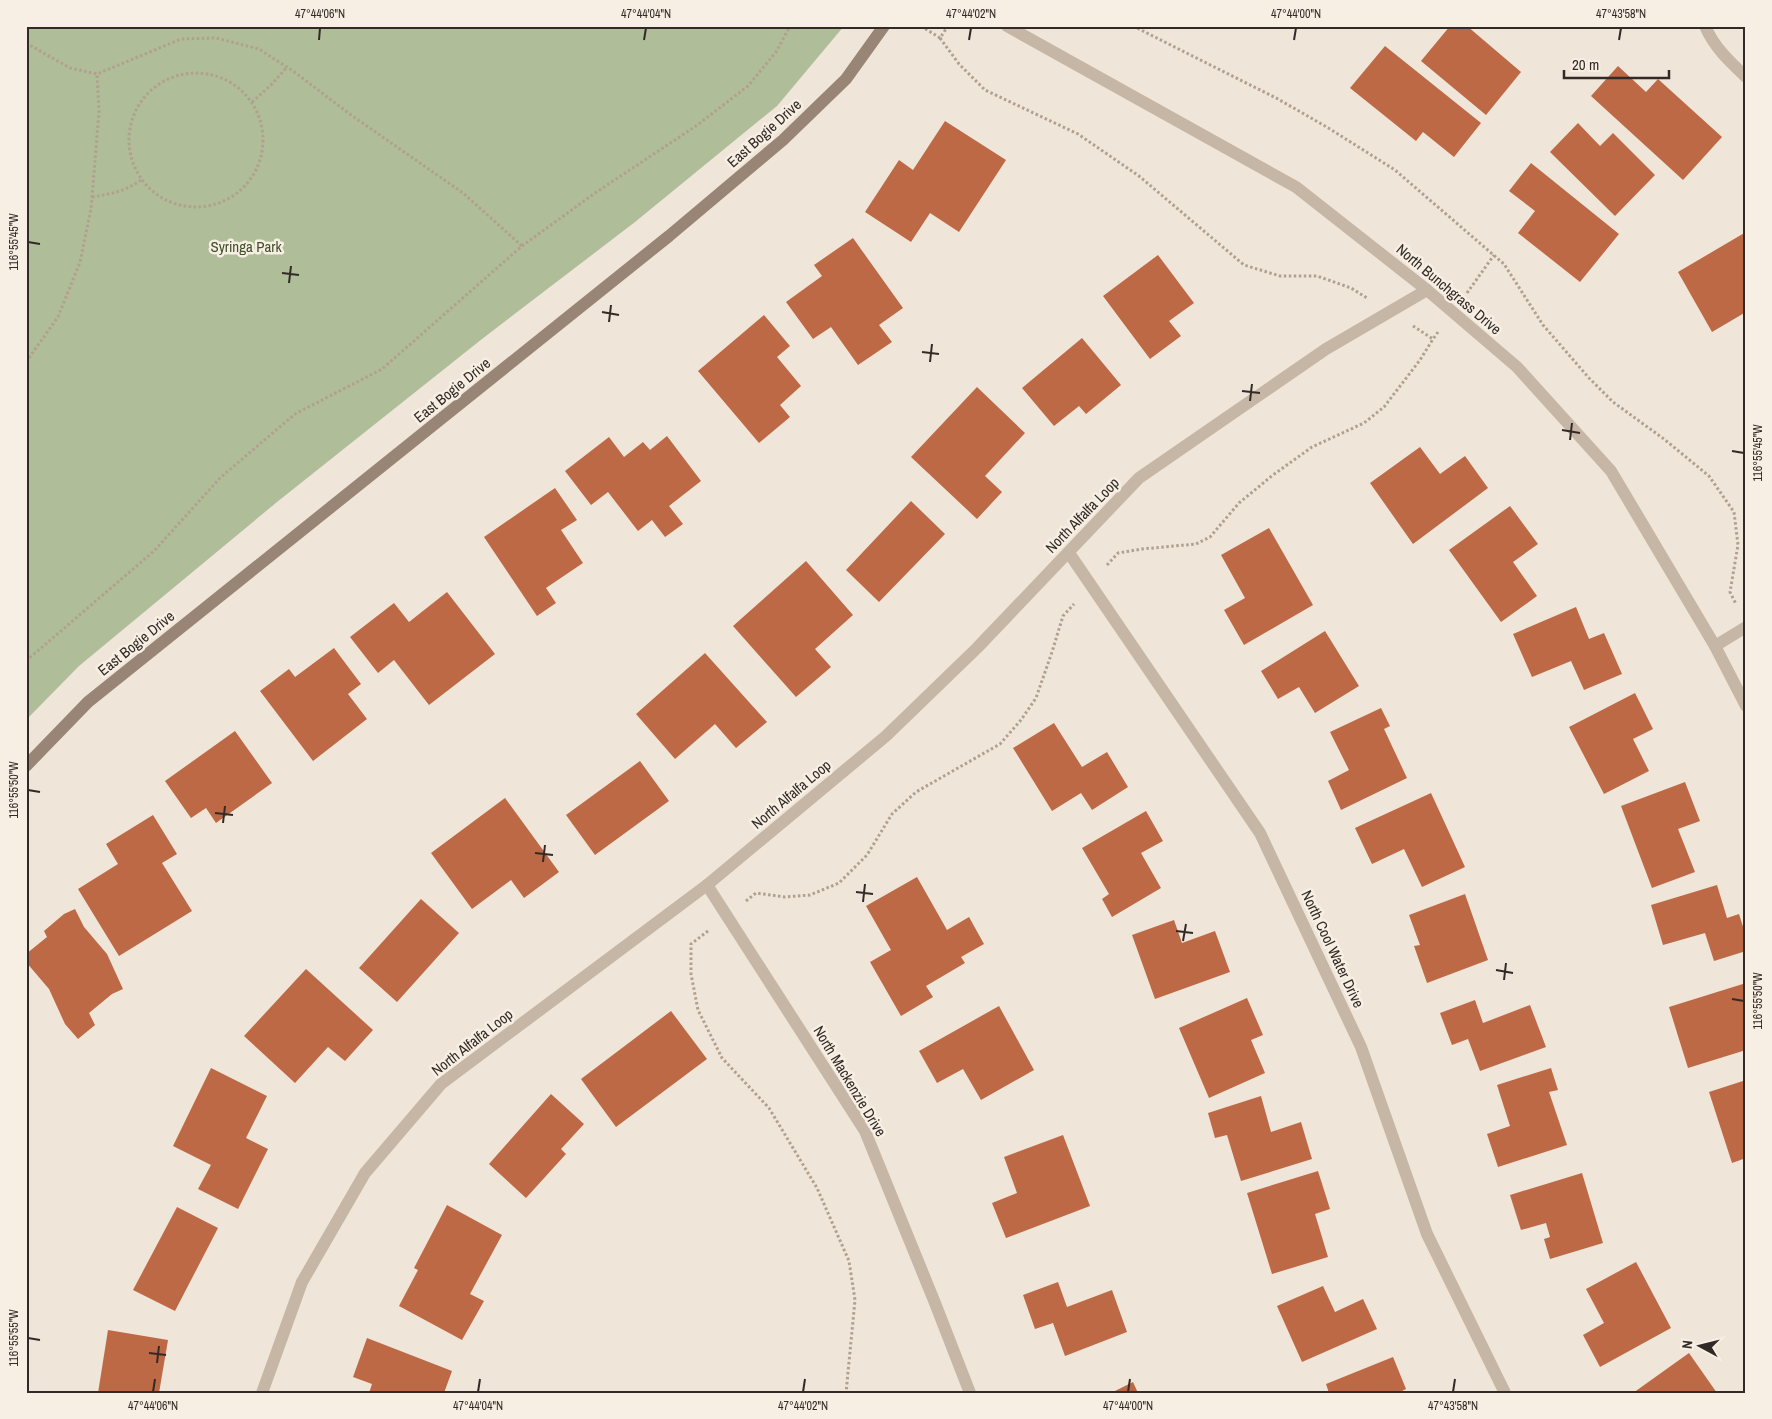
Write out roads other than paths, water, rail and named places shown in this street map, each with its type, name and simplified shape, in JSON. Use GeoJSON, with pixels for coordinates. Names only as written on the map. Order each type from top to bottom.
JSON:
{"type":"FeatureCollection","features":[{"type":"Feature","properties":{"kind":"street","name":"East Bogie Drive"},"geometry":{"type":"LineString","coordinates":[[26,766],[88,702],[669,236],[784,140],[846,79],[884,26]]}},
{"type":"Feature","properties":{"kind":"street","name":"North Bunchgrass Drive"},"geometry":{"type":"LineString","coordinates":[[1007,26],[1296,187],[1427,290],[1517,367],[1611,471],[1715,646],[1746,706]]}},
{"type":"Feature","properties":{"kind":"street"},"geometry":{"type":"LineString","coordinates":[[1705,26],[1710,39],[1746,77]]}},
{"type":"Feature","properties":{"kind":"street","name":"North Alfalfa Loop"},"geometry":{"type":"LineString","coordinates":[[262,1393],[302,1282],[365,1173],[441,1084],[707,885],[886,736],[977,648],[1139,478],[1326,349],[1427,290]]}},
{"type":"Feature","properties":{"kind":"street","name":"North Cool Water Drive"},"geometry":{"type":"LineString","coordinates":[[1069,553],[1260,833],[1361,1047],[1427,1234],[1505,1393]]}},
{"type":"Feature","properties":{"kind":"street"},"geometry":{"type":"LineString","coordinates":[[1715,646],[1746,627]]}},
{"type":"Feature","properties":{"kind":"street","name":"North Mackenzie Drive"},"geometry":{"type":"LineString","coordinates":[[707,885],[865,1131],[970,1393]]}},
{"type":"Feature","properties":{"kind":"park label","name":"Syringa Park"},"geometry":{"type":"Point","coordinates":[246,246]}}]}
